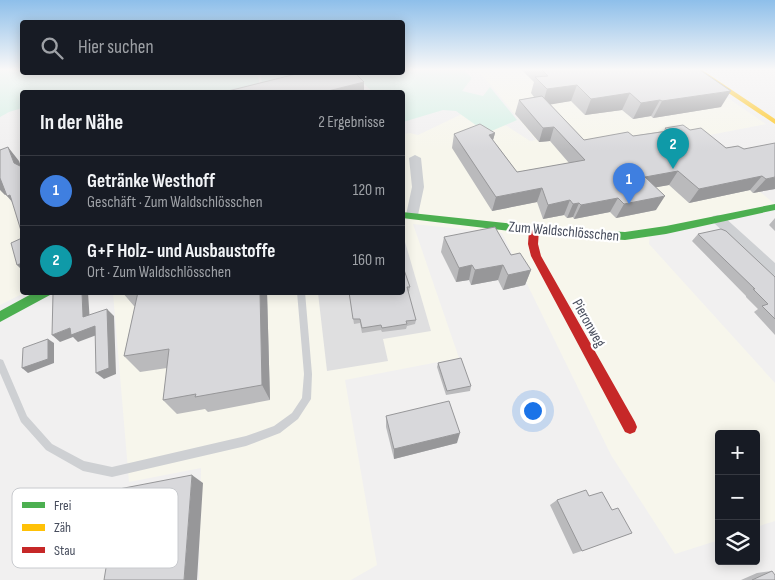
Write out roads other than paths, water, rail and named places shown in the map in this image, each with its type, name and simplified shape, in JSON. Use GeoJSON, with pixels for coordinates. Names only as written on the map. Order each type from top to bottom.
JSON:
{"type":"FeatureCollection","features":[{"type":"Feature","properties":{"kind":"street"},"geometry":{"type":"LineString","coordinates":[[738,97],[775,122]]}},
{"type":"Feature","properties":{"kind":"street","name":"Zum Waldschlösschen"},"geometry":{"type":"LineString","coordinates":[[415,158],[419,175],[418,195],[407,215],[594,236],[625,236],[775,207]]}},
{"type":"Feature","properties":{"kind":"street"},"geometry":{"type":"LineString","coordinates":[[718,219],[775,272]]}},
{"type":"Feature","properties":{"kind":"street","name":"Pieronweg"},"geometry":{"type":"LineString","coordinates":[[534,230],[533,244],[536,256],[630,427]]}},
{"type":"Feature","properties":{"kind":"street"},"geometry":{"type":"LineString","coordinates":[[0,317],[40,295]]}},
{"type":"Feature","properties":{"kind":"lane"},"geometry":{"type":"LineString","coordinates":[[0,364],[24,419],[48,447],[83,466],[112,472],[246,441],[277,430],[295,416],[306,399],[308,374],[301,295]]}},
{"type":"Feature","properties":{"kind":"place","name":"G+F Holz- und Ausbaustoffe"},"geometry":{"type":"Point","coordinates":[673,169]}},
{"type":"Feature","properties":{"kind":"place","name":"Getränke Westhoff"},"geometry":{"type":"Point","coordinates":[629,204]}}]}
